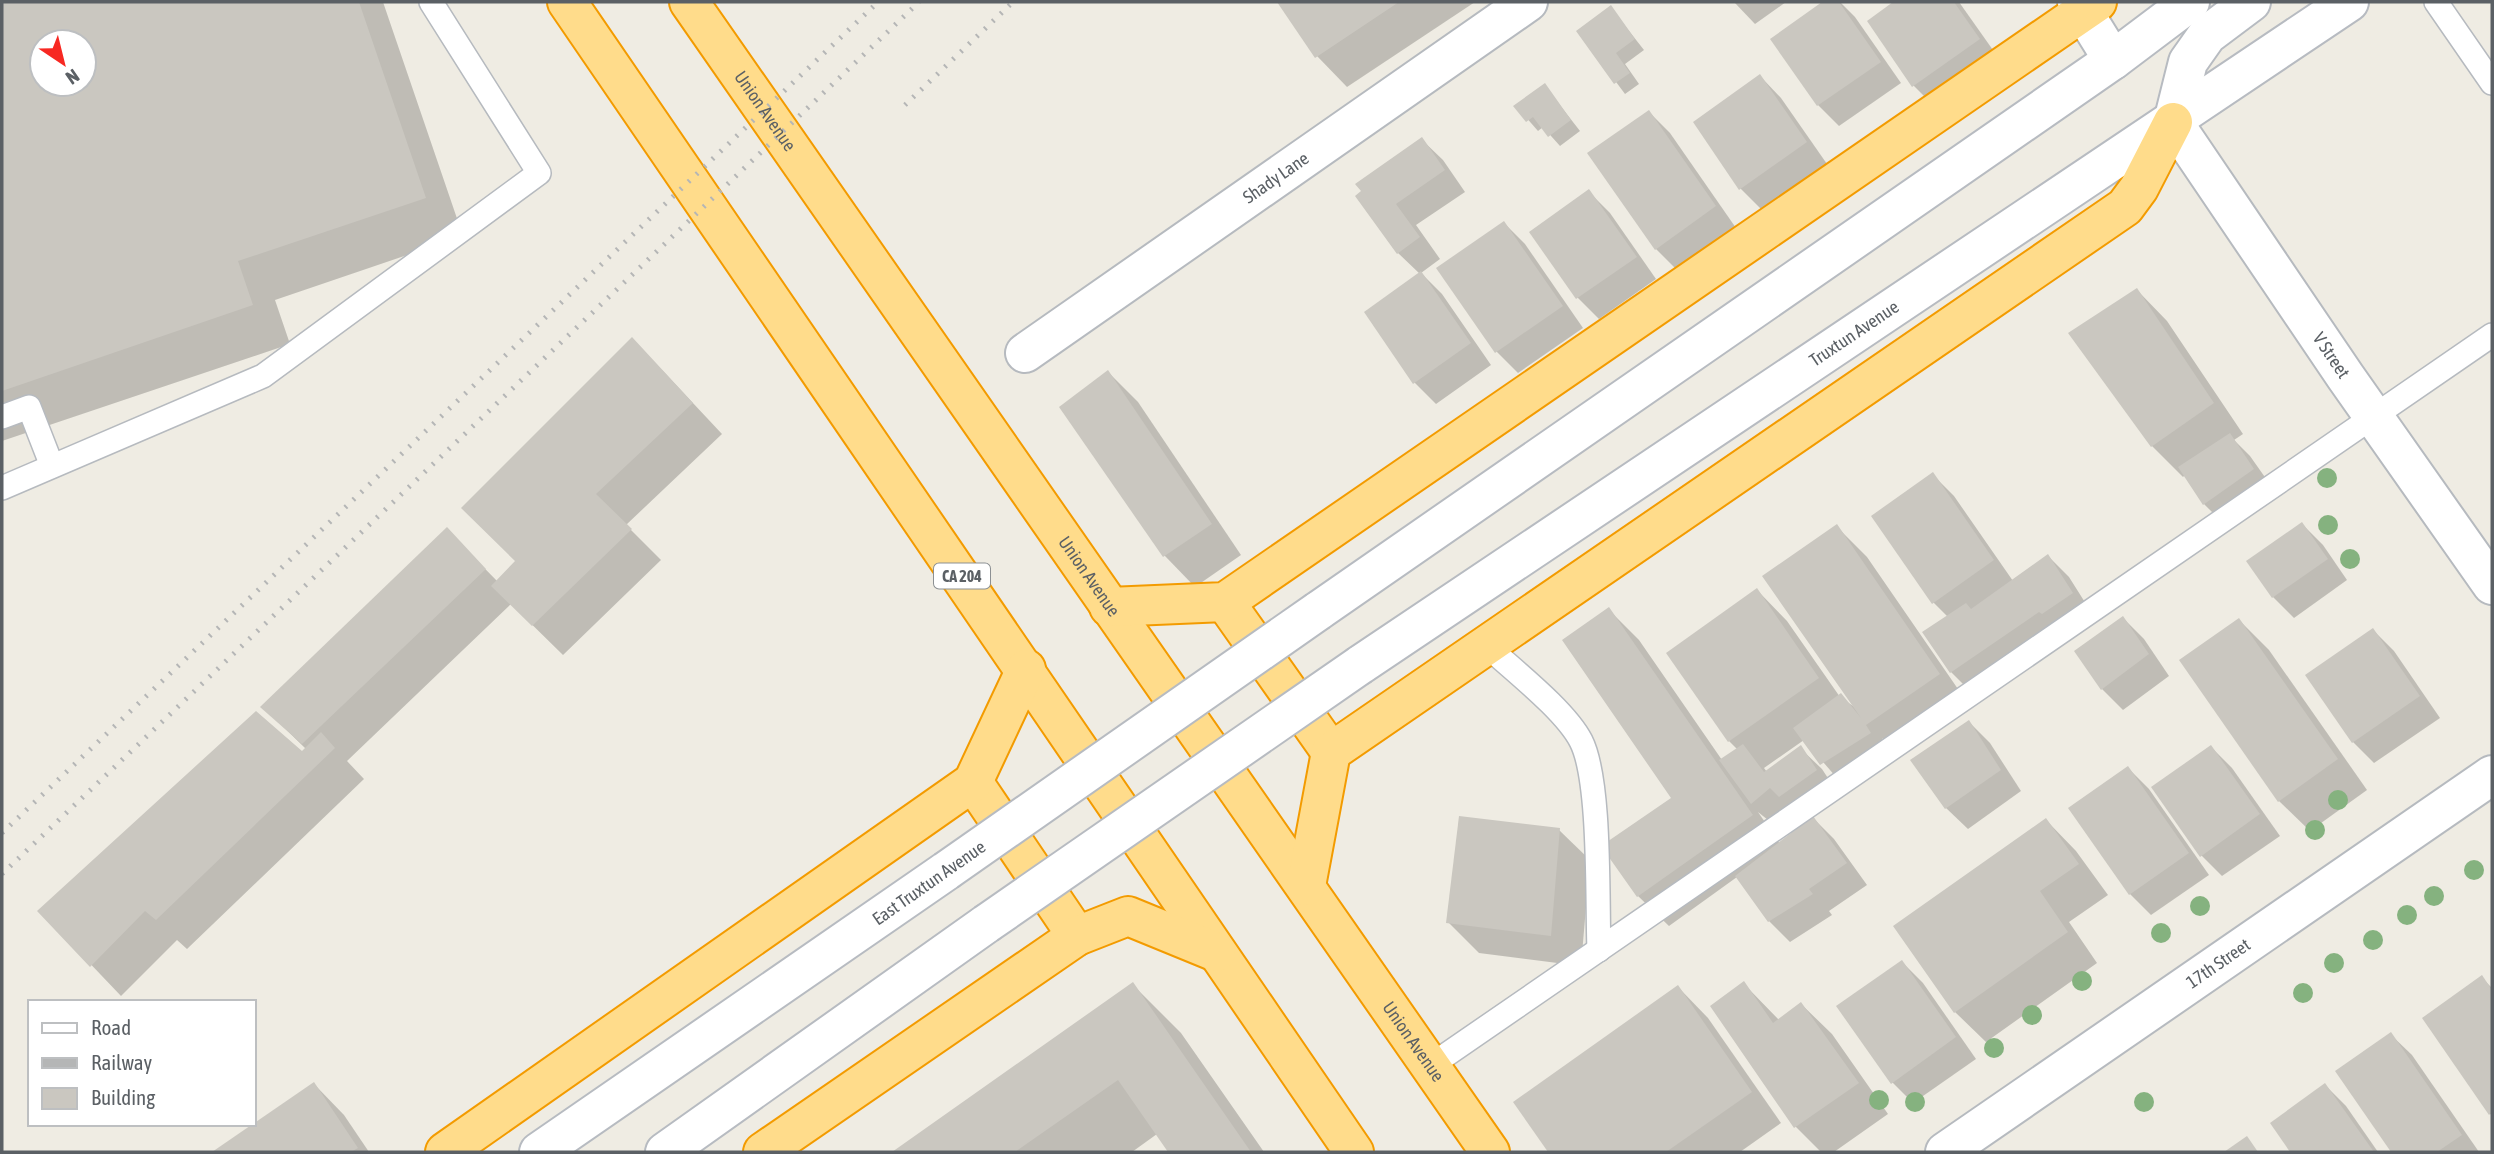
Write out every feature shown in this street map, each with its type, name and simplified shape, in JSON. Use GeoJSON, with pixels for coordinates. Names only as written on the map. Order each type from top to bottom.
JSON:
{"type":"FeatureCollection","features":[{"type":"Feature","properties":{"kind":"highway","name":"CA 204"},"geometry":{"type":"LineString","coordinates":[[567,2],[1354,1152]]}},
{"type":"Feature","properties":{"kind":"highway","name":"Union Avenue"},"geometry":{"type":"LineString","coordinates":[[689,2],[1490,1152]]}},
{"type":"Feature","properties":{"kind":"highway"},"geometry":{"type":"LineString","coordinates":[[1109,607],[1225,602],[2086,5]]}},
{"type":"Feature","properties":{"kind":"highway"},"geometry":{"type":"LineString","coordinates":[[1306,886],[1331,752],[2125,207],[2139,188],[2174,122]]}},
{"type":"Feature","properties":{"kind":"highway"},"geometry":{"type":"LineString","coordinates":[[1225,602],[1331,752]]}},
{"type":"Feature","properties":{"kind":"highway"},"geometry":{"type":"LineString","coordinates":[[445,1152],[973,782],[1026,670]]}},
{"type":"Feature","properties":{"kind":"highway"},"geometry":{"type":"LineString","coordinates":[[973,782],[1077,936]]}},
{"type":"Feature","properties":{"kind":"highway"},"geometry":{"type":"LineString","coordinates":[[763,1152],[1077,936],[1128,916],[1216,952]]}},
{"type":"Feature","properties":{"kind":"main road","name":"Shady Lane"},"geometry":{"type":"LineString","coordinates":[[1025,353],[1528,2]]}},
{"type":"Feature","properties":{"kind":"main road"},"geometry":{"type":"LineString","coordinates":[[2086,5],[2113,60],[2190,2]]}},
{"type":"Feature","properties":{"kind":"main road"},"geometry":{"type":"LineString","coordinates":[[2174,122],[2188,62],[2207,35],[2251,2]]}},
{"type":"Feature","properties":{"kind":"main road","name":"Truxtun Avenue"},"geometry":{"type":"LineString","coordinates":[[665,1152],[986,924],[1360,665],[2174,122],[2349,2]]}},
{"type":"Feature","properties":{"kind":"main road","name":"East Truxtun Avenue"},"geometry":{"type":"LineString","coordinates":[[539,1152],[2113,60]]}},
{"type":"Feature","properties":{"kind":"main road","name":"V Street"},"geometry":{"type":"LineString","coordinates":[[2174,122],[2375,419],[2492,585]]}},
{"type":"Feature","properties":{"kind":"main road","name":"17th Street"},"geometry":{"type":"LineString","coordinates":[[1945,1152],[2492,775]]}},
{"type":"Feature","properties":{"kind":"lane"},"geometry":{"type":"LineString","coordinates":[[2,488],[263,376],[539,173],[431,2]]}},
{"type":"Feature","properties":{"kind":"lane"},"geometry":{"type":"LineString","coordinates":[[2436,2],[2492,83]]}},
{"type":"Feature","properties":{"kind":"lane"},"geometry":{"type":"LineString","coordinates":[[1430,1066],[2375,419],[2492,335]]}},
{"type":"Feature","properties":{"kind":"lane"},"geometry":{"type":"LineString","coordinates":[[2,417],[29,407],[52,466]]}},
{"type":"Feature","properties":{"kind":"lane"},"geometry":{"type":"LineString","coordinates":[[1486,646],[1552,706],[1581,741],[1591,777],[1599,950]]}},
{"type":"Feature","properties":{"kind":"building"},"geometry":{"type":"Polygon","coordinates":[[[2,2],[359,2],[426,198],[238,261],[253,305],[2,391],[2,2]]]}},
{"type":"Feature","properties":{"kind":"building"},"geometry":{"type":"Polygon","coordinates":[[[1277,2],[1399,2],[1315,58],[1277,2]]]}},
{"type":"Feature","properties":{"kind":"building"},"geometry":{"type":"Polygon","coordinates":[[[1822,2],[1839,2],[1881,62],[1817,106],[1770,39],[1822,2]]]}},
{"type":"Feature","properties":{"kind":"building"},"geometry":{"type":"Polygon","coordinates":[[[1893,2],[1954,2],[1980,39],[1912,87],[1867,21],[1893,2]]]}},
{"type":"Feature","properties":{"kind":"building"},"geometry":{"type":"Polygon","coordinates":[[[1611,5],[1635,39],[1616,53],[1630,73],[1614,84],[1576,31],[1611,5]]]}},
{"type":"Feature","properties":{"kind":"building"},"geometry":{"type":"Polygon","coordinates":[[[1760,74],[1807,142],[1739,190],[1693,122],[1760,74]]]}},
{"type":"Feature","properties":{"kind":"building"},"geometry":{"type":"Polygon","coordinates":[[[1545,83],[1571,120],[1548,137],[1533,117],[1526,122],[1513,106],[1545,83]]]}},
{"type":"Feature","properties":{"kind":"building"},"geometry":{"type":"Polygon","coordinates":[[[1649,110],[1716,206],[1655,250],[1587,153],[1649,110]]]}},
{"type":"Feature","properties":{"kind":"building"},"geometry":{"type":"Polygon","coordinates":[[[1422,137],[1445,170],[1396,204],[1420,237],[1397,254],[1355,196],[1361,191],[1355,184],[1422,137]]]}},
{"type":"Feature","properties":{"kind":"building"},"geometry":{"type":"Polygon","coordinates":[[[1589,189],[1637,257],[1576,299],[1529,232],[1589,189]]]}},
{"type":"Feature","properties":{"kind":"building"},"geometry":{"type":"Polygon","coordinates":[[[1504,221],[1563,306],[1495,353],[1436,268],[1504,221]]]}},
{"type":"Feature","properties":{"kind":"building"},"geometry":{"type":"Polygon","coordinates":[[[1421,271],[1471,343],[1413,384],[1364,312],[1421,271]]]}},
{"type":"Feature","properties":{"kind":"building"},"geometry":{"type":"Polygon","coordinates":[[[2137,288],[2214,403],[2151,447],[2068,333],[2137,288]]]}},
{"type":"Feature","properties":{"kind":"building"},"geometry":{"type":"Polygon","coordinates":[[[632,337],[693,403],[596,494],[632,529],[532,626],[491,586],[515,561],[461,508],[632,337]]]}},
{"type":"Feature","properties":{"kind":"building"},"geometry":{"type":"Polygon","coordinates":[[[1108,370],[1212,524],[1163,557],[1059,407],[1108,370]]]}},
{"type":"Feature","properties":{"kind":"building"},"geometry":{"type":"Polygon","coordinates":[[[2230,433],[2254,469],[2203,505],[2178,467],[2230,433]]]}},
{"type":"Feature","properties":{"kind":"building"},"geometry":{"type":"Polygon","coordinates":[[[1933,472],[1994,560],[1932,604],[1871,516],[1933,472]]]}},
{"type":"Feature","properties":{"kind":"building"},"geometry":{"type":"Polygon","coordinates":[[[2302,522],[2328,559],[2272,598],[2246,561],[2302,522]]]}},
{"type":"Feature","properties":{"kind":"building"},"geometry":{"type":"Polygon","coordinates":[[[1837,524],[1940,674],[1866,725],[1871,733],[1820,765],[1793,728],[1841,693],[1861,718],[1762,576],[1837,524]]]}},
{"type":"Feature","properties":{"kind":"building"},"geometry":{"type":"Polygon","coordinates":[[[447,527],[486,569],[302,744],[260,707],[447,527]]]}},
{"type":"Feature","properties":{"kind":"building"},"geometry":{"type":"Polygon","coordinates":[[[2048,554],[2073,593],[2042,614],[2039,612],[1950,673],[1922,632],[1966,603],[1971,609],[2048,554]]]}},
{"type":"Feature","properties":{"kind":"building"},"geometry":{"type":"Polygon","coordinates":[[[1757,588],[1819,678],[1728,742],[1666,653],[1757,588]]]}},
{"type":"Feature","properties":{"kind":"building"},"geometry":{"type":"Polygon","coordinates":[[[1609,607],[1753,815],[1637,897],[1601,846],[1671,798],[1562,640],[1609,607]]]}},
{"type":"Feature","properties":{"kind":"building"},"geometry":{"type":"Polygon","coordinates":[[[2123,616],[2149,654],[2101,690],[2074,651],[2123,616]]]}},
{"type":"Feature","properties":{"kind":"building"},"geometry":{"type":"Polygon","coordinates":[[[2239,618],[2338,759],[2278,802],[2179,660],[2239,618]]]}},
{"type":"Feature","properties":{"kind":"building"},"geometry":{"type":"Polygon","coordinates":[[[2373,628],[2420,696],[2352,743],[2305,675],[2373,628]]]}},
{"type":"Feature","properties":{"kind":"building"},"geometry":{"type":"Polygon","coordinates":[[[256,711],[302,751],[321,732],[335,748],[156,920],[145,911],[90,967],[37,911],[256,711]]]}},
{"type":"Feature","properties":{"kind":"building"},"geometry":{"type":"Polygon","coordinates":[[[1969,720],[2001,770],[1945,809],[1910,760],[1969,720]]]}},
{"type":"Feature","properties":{"kind":"building"},"geometry":{"type":"Polygon","coordinates":[[[1743,744],[1764,772],[1801,745],[1817,770],[1779,797],[1770,788],[1751,804],[1719,760],[1743,744]]]}},
{"type":"Feature","properties":{"kind":"building"},"geometry":{"type":"Polygon","coordinates":[[[2211,745],[2260,814],[2200,857],[2151,787],[2211,745]]]}},
{"type":"Feature","properties":{"kind":"building"},"geometry":{"type":"Polygon","coordinates":[[[2128,766],[2189,853],[2129,895],[2068,808],[2128,766]]]}},
{"type":"Feature","properties":{"kind":"building"},"geometry":{"type":"Polygon","coordinates":[[[1459,816],[1560,828],[1551,936],[1446,923],[1459,816]]]}},
{"type":"Feature","properties":{"kind":"building"},"geometry":{"type":"Polygon","coordinates":[[[1813,816],[1847,863],[1809,889],[1813,894],[1768,922],[1735,876],[1813,816]]]}},
{"type":"Feature","properties":{"kind":"building"},"geometry":{"type":"Polygon","coordinates":[[[2046,818],[2079,864],[2040,891],[2068,932],[1954,1013],[1893,926],[2046,818]]]}},
{"type":"Feature","properties":{"kind":"building"},"geometry":{"type":"Polygon","coordinates":[[[1902,960],[1956,1037],[1891,1084],[1836,1006],[1902,960]]]}},
{"type":"Feature","properties":{"kind":"building"},"geometry":{"type":"Polygon","coordinates":[[[2482,975],[2492,990],[2492,1112],[2489,1115],[2422,1018],[2482,975]]]}},
{"type":"Feature","properties":{"kind":"building"},"geometry":{"type":"Polygon","coordinates":[[[1744,981],[1773,1023],[1801,1002],[1859,1083],[1794,1128],[1710,1006],[1744,981]]]}},
{"type":"Feature","properties":{"kind":"building"},"geometry":{"type":"Polygon","coordinates":[[[1133,982],[1251,1152],[1168,1152],[1118,1080],[1015,1152],[892,1152],[1133,982]]]}},
{"type":"Feature","properties":{"kind":"building"},"geometry":{"type":"Polygon","coordinates":[[[1678,985],[1752,1092],[1666,1152],[1548,1152],[1513,1102],[1678,985]]]}},
{"type":"Feature","properties":{"kind":"building"},"geometry":{"type":"Polygon","coordinates":[[[2391,1032],[2462,1135],[2437,1152],[2391,1152],[2335,1071],[2391,1032]]]}},
{"type":"Feature","properties":{"kind":"building"},"geometry":{"type":"Polygon","coordinates":[[[314,1082],[358,1148],[351,1152],[212,1152],[250,1126],[256,1126],[256,1122],[314,1082]]]}},
{"type":"Feature","properties":{"kind":"building"},"geometry":{"type":"Polygon","coordinates":[[[2325,1083],[2374,1152],[2290,1152],[2270,1123],[2325,1083]]]}},
{"type":"Feature","properties":{"kind":"building"},"geometry":{"type":"Polygon","coordinates":[[[2247,1136],[2258,1152],[2224,1152],[2247,1136]]]}},
{"type":"Feature","properties":{"kind":"railway"},"geometry":{"type":"LineString","coordinates":[[2,833],[878,2]]}},
{"type":"Feature","properties":{"kind":"railway"},"geometry":{"type":"LineString","coordinates":[[2,874],[919,2]]}},
{"type":"Feature","properties":{"kind":"railway"},"geometry":{"type":"LineString","coordinates":[[905,105],[1013,2]]}}]}
